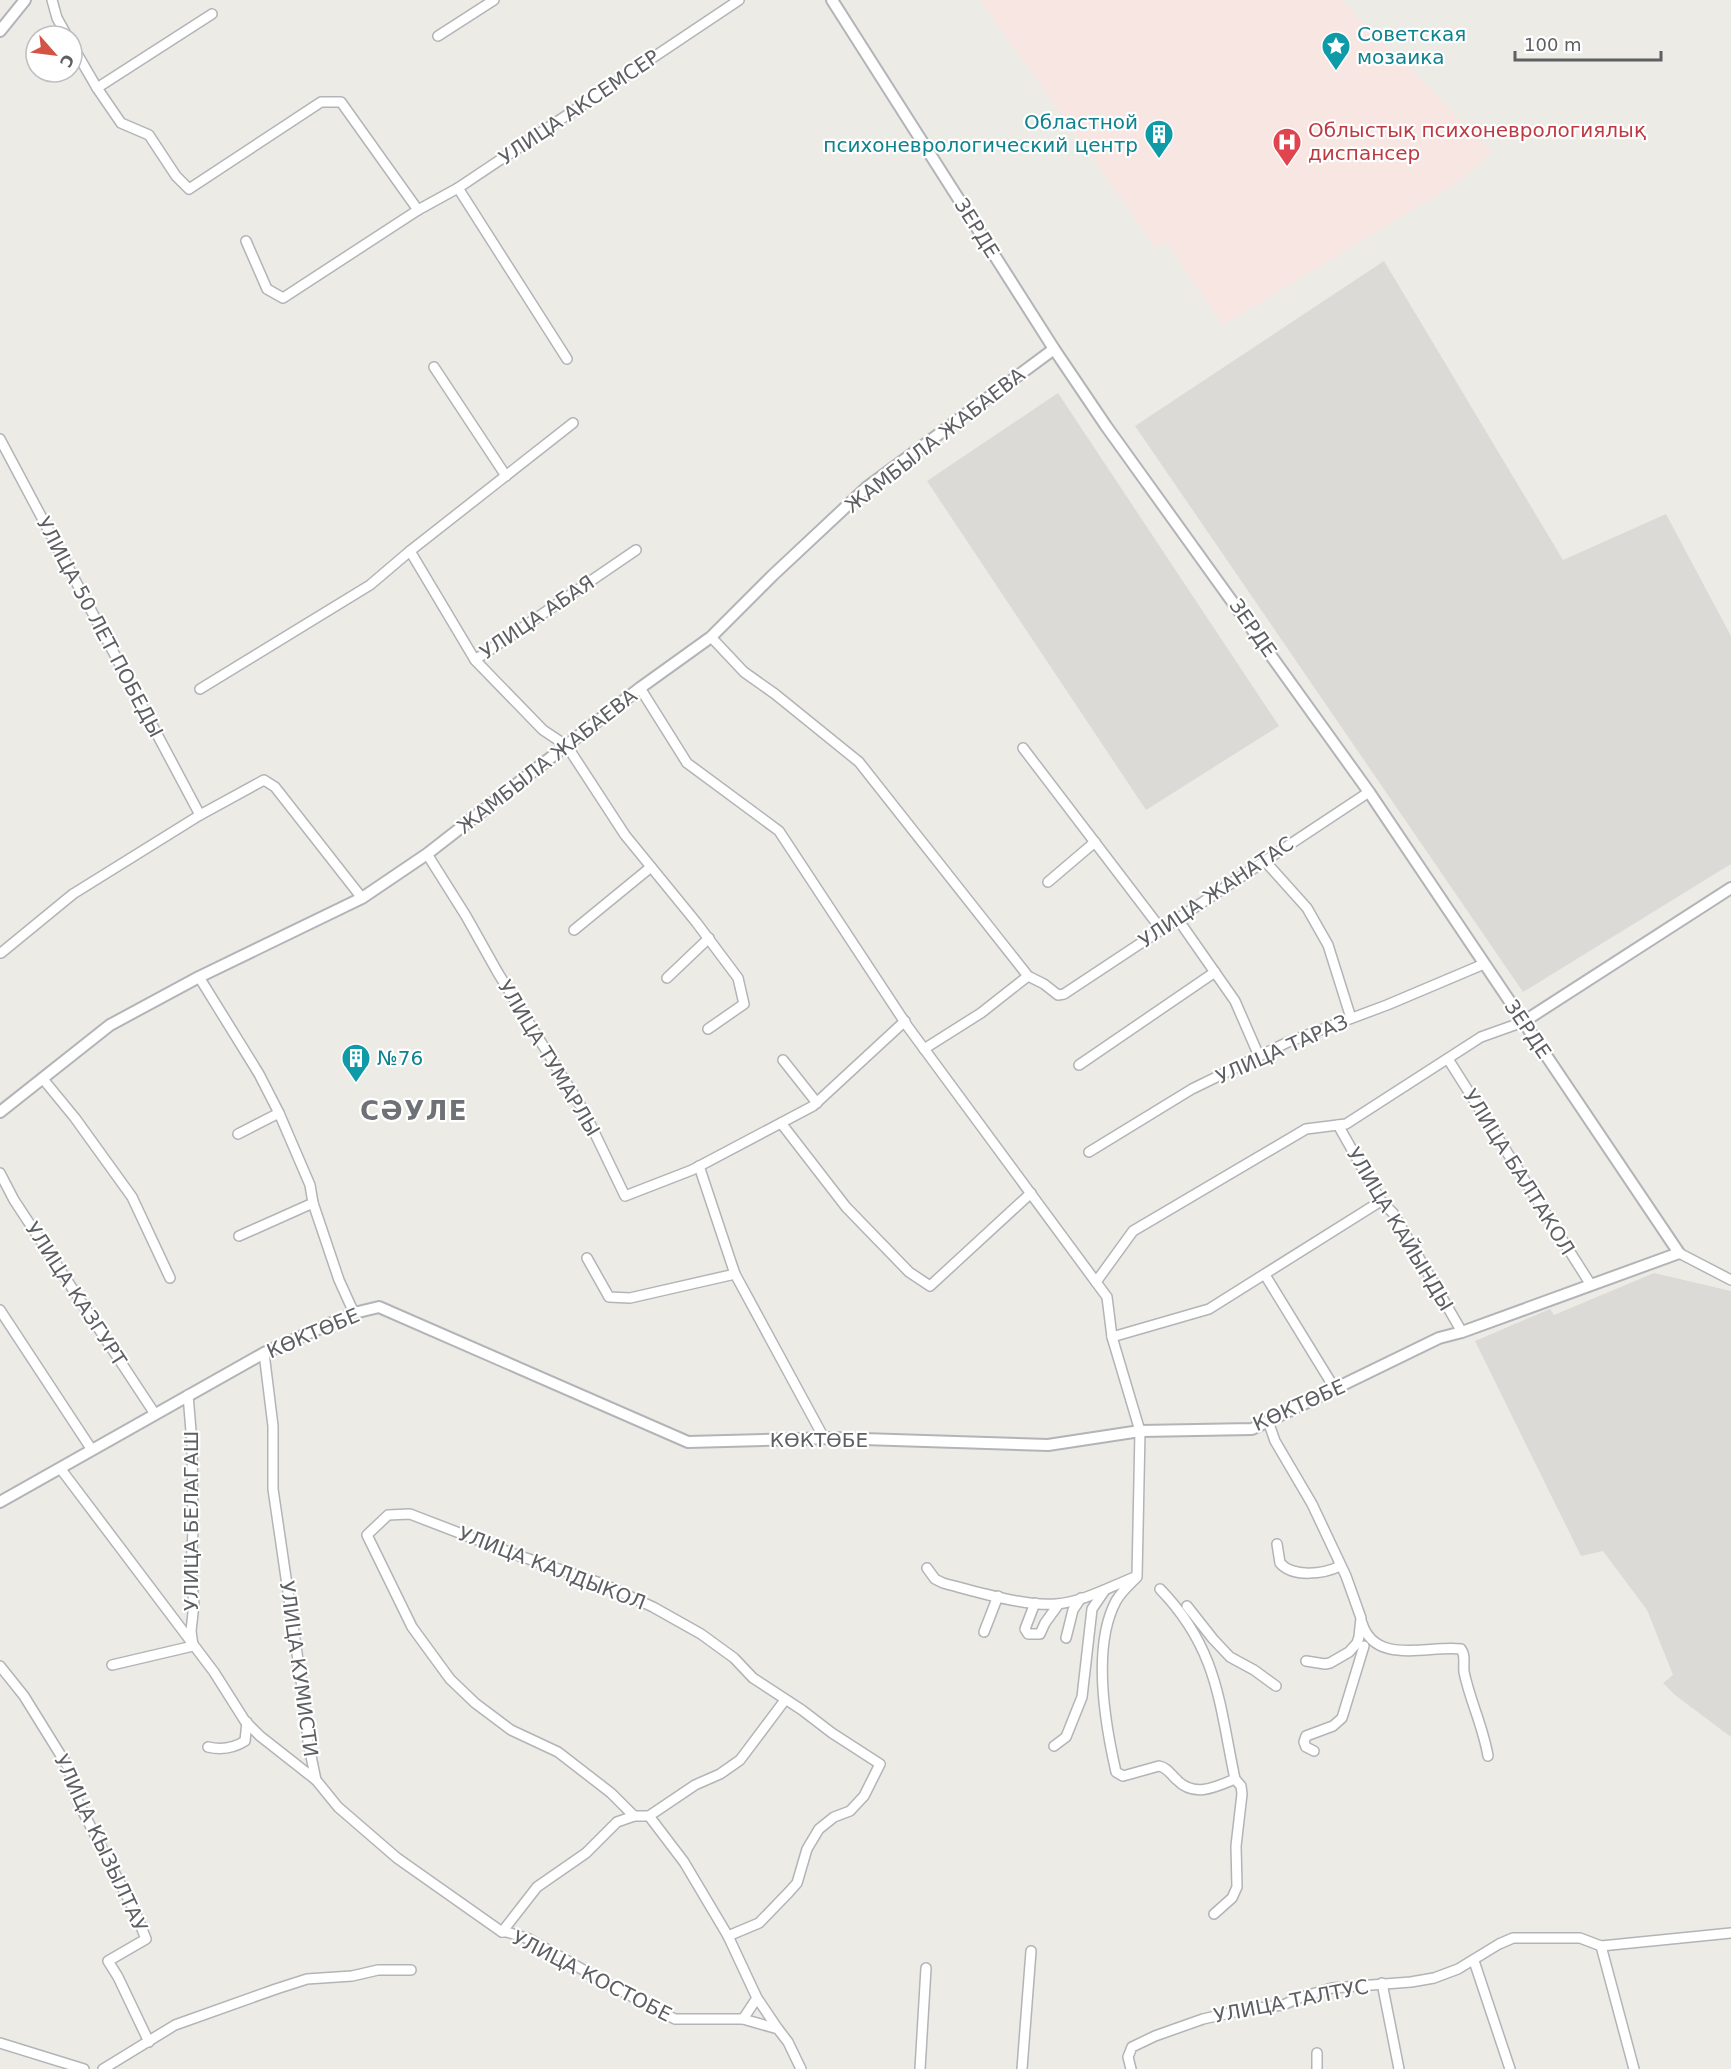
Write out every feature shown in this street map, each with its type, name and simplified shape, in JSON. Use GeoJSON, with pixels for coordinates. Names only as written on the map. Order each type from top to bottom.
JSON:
{"type":"FeatureCollection","features":[{"type":"Feature","properties":{"kind":"street"},"geometry":{"type":"LineString","coordinates":[[0,31],[25,0]]}},
{"type":"Feature","properties":{"kind":"street"},"geometry":{"type":"LineString","coordinates":[[52,0],[60,24]]}},
{"type":"Feature","properties":{"kind":"street"},"geometry":{"type":"LineString","coordinates":[[438,36],[494,0]]}},
{"type":"Feature","properties":{"kind":"street","name":"УЛИЦА АКСЕМСЕР"},"geometry":{"type":"LineString","coordinates":[[246,241],[267,289],[283,298],[418,210],[458,188],[739,0]]}},
{"type":"Feature","properties":{"kind":"street","name":"ЗЕРДЕ"},"geometry":{"type":"LineString","coordinates":[[832,0],[1054,349],[1106,426],[1146,478],[1369,792],[1679,1253]]}},
{"type":"Feature","properties":{"kind":"street"},"geometry":{"type":"LineString","coordinates":[[97,88],[212,14]]}},
{"type":"Feature","properties":{"kind":"street"},"geometry":{"type":"LineString","coordinates":[[84,66],[121,123],[149,135],[176,176],[189,189],[321,102],[341,102],[418,210]]}},
{"type":"Feature","properties":{"kind":"street"},"geometry":{"type":"LineString","coordinates":[[458,188],[567,359]]}},
{"type":"Feature","properties":{"kind":"street","name":"ЖАМБЫЛА ЖАБАЕВА"},"geometry":{"type":"LineString","coordinates":[[0,1112],[110,1025],[199,977],[362,898],[427,854],[640,688],[711,637],[866,488],[1054,349]]}},
{"type":"Feature","properties":{"kind":"street"},"geometry":{"type":"LineString","coordinates":[[434,367],[506,476]]}},
{"type":"Feature","properties":{"kind":"street"},"geometry":{"type":"LineString","coordinates":[[200,689],[370,585],[573,423]]}},
{"type":"Feature","properties":{"kind":"street","name":"УЛИЦА 50 ЛЕТ ПОБЕДЫ"},"geometry":{"type":"LineString","coordinates":[[0,440],[200,815]]}},
{"type":"Feature","properties":{"kind":"street","name":"УЛИЦА АБАЯ"},"geometry":{"type":"LineString","coordinates":[[410,551],[475,660],[636,550]]}},
{"type":"Feature","properties":{"kind":"street"},"geometry":{"type":"LineString","coordinates":[[711,637],[744,672],[859,762],[1028,976],[981,1013],[924,1049]]}},
{"type":"Feature","properties":{"kind":"street"},"geometry":{"type":"LineString","coordinates":[[475,660],[543,730],[567,746],[625,835],[709,938],[738,978],[744,1004],[708,1029]]}},
{"type":"Feature","properties":{"kind":"street"},"geometry":{"type":"LineString","coordinates":[[640,688],[687,763],[779,831],[924,1049],[1107,1297],[1113,1337],[1140,1431],[1137,1577],[1117,1598],[1104,1636],[1104,1704],[1116,1772],[1123,1776],[1159,1766],[1169,1770],[1183,1786],[1197,1791],[1235,1779]]}},
{"type":"Feature","properties":{"kind":"street"},"geometry":{"type":"LineString","coordinates":[[1023,748],[1161,929]]}},
{"type":"Feature","properties":{"kind":"street"},"geometry":{"type":"LineString","coordinates":[[1,953],[73,894],[200,815],[264,780],[275,787],[362,898]]}},
{"type":"Feature","properties":{"kind":"street","name":"УЛИЦА ЖАНАТАС"},"geometry":{"type":"LineString","coordinates":[[1028,976],[1044,984],[1058,995],[1064,994],[1369,792]]}},
{"type":"Feature","properties":{"kind":"street"},"geometry":{"type":"LineString","coordinates":[[1048,882],[1095,842]]}},
{"type":"Feature","properties":{"kind":"street","name":"УЛИЦА ТУМАРЛЫ"},"geometry":{"type":"LineString","coordinates":[[427,854],[585,1113],[625,1196],[699,1166],[817,1103],[905,1022]]}},
{"type":"Feature","properties":{"kind":"street"},"geometry":{"type":"LineString","coordinates":[[1264,860],[1307,908],[1323,936],[1352,1018]]}},
{"type":"Feature","properties":{"kind":"street"},"geometry":{"type":"LineString","coordinates":[[574,930],[651,867]]}},
{"type":"Feature","properties":{"kind":"street"},"geometry":{"type":"LineString","coordinates":[[1096,1282],[1133,1231],[1306,1129],[1346,1124],[1481,1037],[1523,1022],[1731,888]]}},
{"type":"Feature","properties":{"kind":"street"},"geometry":{"type":"LineString","coordinates":[[1177,918],[1235,1001],[1259,1056]]}},
{"type":"Feature","properties":{"kind":"street"},"geometry":{"type":"LineString","coordinates":[[667,978],[709,938]]}},
{"type":"Feature","properties":{"kind":"street","name":"УЛИЦА ТАРАЗ"},"geometry":{"type":"LineString","coordinates":[[1089,1152],[1192,1089],[1288,1042],[1484,964]]}},
{"type":"Feature","properties":{"kind":"street"},"geometry":{"type":"LineString","coordinates":[[1079,1065],[1215,972]]}},
{"type":"Feature","properties":{"kind":"street"},"geometry":{"type":"LineString","coordinates":[[199,977],[259,1074],[279,1113],[310,1185],[339,1280],[354,1313]]}},
{"type":"Feature","properties":{"kind":"street","name":"УЛИЦА БАЛТАКОЛ"},"geometry":{"type":"LineString","coordinates":[[1448,1059],[1591,1285]]}},
{"type":"Feature","properties":{"kind":"street"},"geometry":{"type":"LineString","coordinates":[[783,1060],[817,1103]]}},
{"type":"Feature","properties":{"kind":"street"},"geometry":{"type":"LineString","coordinates":[[43,1079],[75,1118],[132,1197],[170,1278]]}},
{"type":"Feature","properties":{"kind":"street"},"geometry":{"type":"LineString","coordinates":[[238,1134],[279,1113]]}},
{"type":"Feature","properties":{"kind":"street"},"geometry":{"type":"LineString","coordinates":[[781,1123],[846,1207],[909,1272],[930,1286],[1030,1193]]}},
{"type":"Feature","properties":{"kind":"street","name":"УЛИЦА КАЙЫНДЫ"},"geometry":{"type":"LineString","coordinates":[[1338,1125],[1381,1201],[1393,1213],[1462,1332]]}},
{"type":"Feature","properties":{"kind":"street"},"geometry":{"type":"LineString","coordinates":[[699,1166],[735,1274],[824,1438]]}},
{"type":"Feature","properties":{"kind":"street","name":"УЛИЦА КАЗГУРТ"},"geometry":{"type":"LineString","coordinates":[[0,1173],[20,1209],[155,1414]]}},
{"type":"Feature","properties":{"kind":"street"},"geometry":{"type":"LineString","coordinates":[[1113,1337],[1209,1309],[1381,1201]]}},
{"type":"Feature","properties":{"kind":"street"},"geometry":{"type":"LineString","coordinates":[[239,1236],[314,1203]]}},
{"type":"Feature","properties":{"kind":"street"},"geometry":{"type":"LineString","coordinates":[[1679,1253],[1731,1280]]}},
{"type":"Feature","properties":{"kind":"street","name":"КӨКТӨБЕ"},"geometry":{"type":"LineString","coordinates":[[0,1502],[264,1353],[354,1313],[379,1307],[688,1442],[824,1438],[1048,1445],[1140,1431],[1252,1429],[1439,1338],[1462,1332],[1679,1253]]}},
{"type":"Feature","properties":{"kind":"street"},"geometry":{"type":"LineString","coordinates":[[587,1258],[609,1297],[630,1298],[735,1274]]}},
{"type":"Feature","properties":{"kind":"street"},"geometry":{"type":"LineString","coordinates":[[1265,1275],[1335,1389]]}},
{"type":"Feature","properties":{"kind":"street"},"geometry":{"type":"LineString","coordinates":[[0,1310],[92,1450]]}},
{"type":"Feature","properties":{"kind":"street","name":"УЛИЦА КУМИСТИ"},"geometry":{"type":"LineString","coordinates":[[264,1353],[273,1426],[273,1489],[308,1742],[316,1780],[338,1807],[397,1858],[502,1932]]}},
{"type":"Feature","properties":{"kind":"street","name":"УЛИЦА БЕЛАГАШ"},"geometry":{"type":"LineString","coordinates":[[188,1395],[192,1443],[191,1572],[194,1604],[191,1631],[193,1646]]}},
{"type":"Feature","properties":{"kind":"street"},"geometry":{"type":"LineString","coordinates":[[1268,1422],[1284,1458],[1319,1518],[1346,1576],[1368,1636],[1375,1643],[1387,1649],[1461,1649],[1464,1672],[1486,1741],[1488,1756]]}},
{"type":"Feature","properties":{"kind":"street","name":"УЛИЦА БЕЛАГАШ"},"geometry":{"type":"LineString","coordinates":[[60,1468],[214,1672],[247,1722],[260,1736],[316,1780]]}},
{"type":"Feature","properties":{"kind":"street","name":"УЛИЦА КАЛДЫКОЛ"},"geometry":{"type":"LineString","coordinates":[[634,1816],[611,1793],[558,1752],[511,1730],[475,1703],[450,1679],[412,1627],[367,1535],[388,1515],[410,1514],[514,1554],[603,1584],[653,1607],[701,1634],[734,1658],[753,1678],[880,1764],[864,1796],[850,1810],[834,1817],[819,1830],[807,1849],[796,1883],[789,1892],[759,1923],[728,1936]]}},
{"type":"Feature","properties":{"kind":"street"},"geometry":{"type":"LineString","coordinates":[[1277,1544],[1280,1563],[1289,1571],[1324,1571],[1341,1566]]}},
{"type":"Feature","properties":{"kind":"street"},"geometry":{"type":"LineString","coordinates":[[927,1568],[935,1579],[943,1582],[998,1596],[1058,1605],[1137,1577]]}},
{"type":"Feature","properties":{"kind":"street"},"geometry":{"type":"LineString","coordinates":[[1054,1746],[1066,1737],[1079,1704],[1092,1610],[1107,1588]]}},
{"type":"Feature","properties":{"kind":"street"},"geometry":{"type":"LineString","coordinates":[[1160,1589],[1191,1627],[1212,1669],[1218,1688],[1235,1779],[1241,1786],[1236,1846],[1237,1887],[1232,1898],[1214,1914]]}},
{"type":"Feature","properties":{"kind":"street"},"geometry":{"type":"LineString","coordinates":[[984,1632],[998,1596]]}},
{"type":"Feature","properties":{"kind":"street"},"geometry":{"type":"LineString","coordinates":[[1066,1638],[1073,1610],[1080,1598]]}},
{"type":"Feature","properties":{"kind":"street"},"geometry":{"type":"LineString","coordinates":[[1035,1603],[1026,1624],[1025,1629],[1028,1634],[1040,1634],[1058,1605]]}},
{"type":"Feature","properties":{"kind":"street"},"geometry":{"type":"LineString","coordinates":[[1187,1606],[1230,1656],[1276,1686]]}},
{"type":"Feature","properties":{"kind":"street"},"geometry":{"type":"LineString","coordinates":[[1306,1660],[1330,1663],[1349,1652],[1357,1643],[1361,1618]]}},
{"type":"Feature","properties":{"kind":"street"},"geometry":{"type":"LineString","coordinates":[[112,1665],[193,1646]]}},
{"type":"Feature","properties":{"kind":"street"},"geometry":{"type":"LineString","coordinates":[[1314,1751],[1306,1747],[1304,1742],[1306,1736],[1333,1726],[1342,1718],[1364,1646]]}},
{"type":"Feature","properties":{"kind":"street","name":"УЛИЦА КЫЗЫЛТАУ"},"geometry":{"type":"LineString","coordinates":[[0,1666],[24,1696],[68,1767],[78,1802],[136,1914],[146,1939],[108,1960],[149,2042]]}},
{"type":"Feature","properties":{"kind":"street"},"geometry":{"type":"LineString","coordinates":[[502,1932],[537,1887],[586,1853],[617,1822],[634,1816],[649,1816],[695,1785],[720,1774],[740,1760],[785,1700]]}},
{"type":"Feature","properties":{"kind":"street"},"geometry":{"type":"LineString","coordinates":[[208,1747],[236,1746],[245,1742],[247,1722]]}},
{"type":"Feature","properties":{"kind":"street"},"geometry":{"type":"LineString","coordinates":[[649,1816],[684,1862],[728,1936],[757,1998],[788,2042],[801,2069]]}},
{"type":"Feature","properties":{"kind":"street","name":"УЛИЦА КОСТОБЕ"},"geometry":{"type":"LineString","coordinates":[[502,1932],[529,1939],[675,2019],[699,2021],[743,2019],[778,2029]]}},
{"type":"Feature","properties":{"kind":"street","name":"УЛИЦА ТАЛТУС"},"geometry":{"type":"LineString","coordinates":[[1131,2069],[1128,2056],[1132,2047],[1203,2019],[1243,2010],[1283,2005],[1332,1988],[1434,1978],[1458,1969],[1513,1938],[1580,1938],[1601,1946],[1731,1933]]}},
{"type":"Feature","properties":{"kind":"street"},"geometry":{"type":"LineString","coordinates":[[1601,1946],[1634,2069]]}},
{"type":"Feature","properties":{"kind":"street"},"geometry":{"type":"LineString","coordinates":[[1022,2069],[1031,1951]]}},
{"type":"Feature","properties":{"kind":"street"},"geometry":{"type":"LineString","coordinates":[[1474,1960],[1510,2069]]}},
{"type":"Feature","properties":{"kind":"street"},"geometry":{"type":"LineString","coordinates":[[920,2069],[926,1968]]}},
{"type":"Feature","properties":{"kind":"street"},"geometry":{"type":"LineString","coordinates":[[103,2069],[175,2025],[307,1979],[352,1976],[378,1970],[411,1970]]}},
{"type":"Feature","properties":{"kind":"street"},"geometry":{"type":"LineString","coordinates":[[1382,1983],[1399,2069]]}},
{"type":"Feature","properties":{"kind":"street"},"geometry":{"type":"LineString","coordinates":[[743,2019],[757,1998]]}},
{"type":"Feature","properties":{"kind":"street"},"geometry":{"type":"LineString","coordinates":[[0,2043],[84,2069]]}},
{"type":"Feature","properties":{"kind":"street"},"geometry":{"type":"LineString","coordinates":[[1317,2053],[1317,2069]]}},
{"type":"Feature","properties":{"kind":"shaded area","name":"Облыстық психоневрологиялық диспансер"},"geometry":{"type":"Polygon","coordinates":[[[980,0],[1341,0],[1492,152],[1458,182],[1223,325],[1166,242],[1156,248],[980,0]]]}},
{"type":"Feature","properties":{"kind":"shaded area"},"geometry":{"type":"Polygon","coordinates":[[[1384,261],[1563,560],[1666,514],[1731,636],[1731,864],[1523,992],[1135,426],[1384,261]]]}},
{"type":"Feature","properties":{"kind":"shaded area"},"geometry":{"type":"Polygon","coordinates":[[[1058,393],[1279,726],[1146,810],[927,481],[1058,393]]]}},
{"type":"Feature","properties":{"kind":"shaded area"},"geometry":{"type":"Polygon","coordinates":[[[1654,1273],[1731,1291],[1731,1737],[1675,1695],[1663,1683],[1673,1675],[1647,1610],[1603,1551],[1581,1556],[1475,1341],[1550,1309],[1554,1315],[1654,1273]]]}},
{"type":"Feature","properties":{"kind":"place","name":"Советская мозаика"},"geometry":{"type":"Point","coordinates":[1336,72]}},
{"type":"Feature","properties":{"kind":"place","name":"Областной психоневрологический центр"},"geometry":{"type":"Point","coordinates":[1159,160]}},
{"type":"Feature","properties":{"kind":"place","name":"Облыстық психоневрологиялық диспансер"},"geometry":{"type":"Point","coordinates":[1287,168]}},
{"type":"Feature","properties":{"kind":"place","name":"№76"},"geometry":{"type":"Point","coordinates":[356,1084]}},
{"type":"Feature","properties":{"kind":"district","name":"СӘУЛЕ"},"geometry":{"type":"Point","coordinates":[414,1111]}}]}
